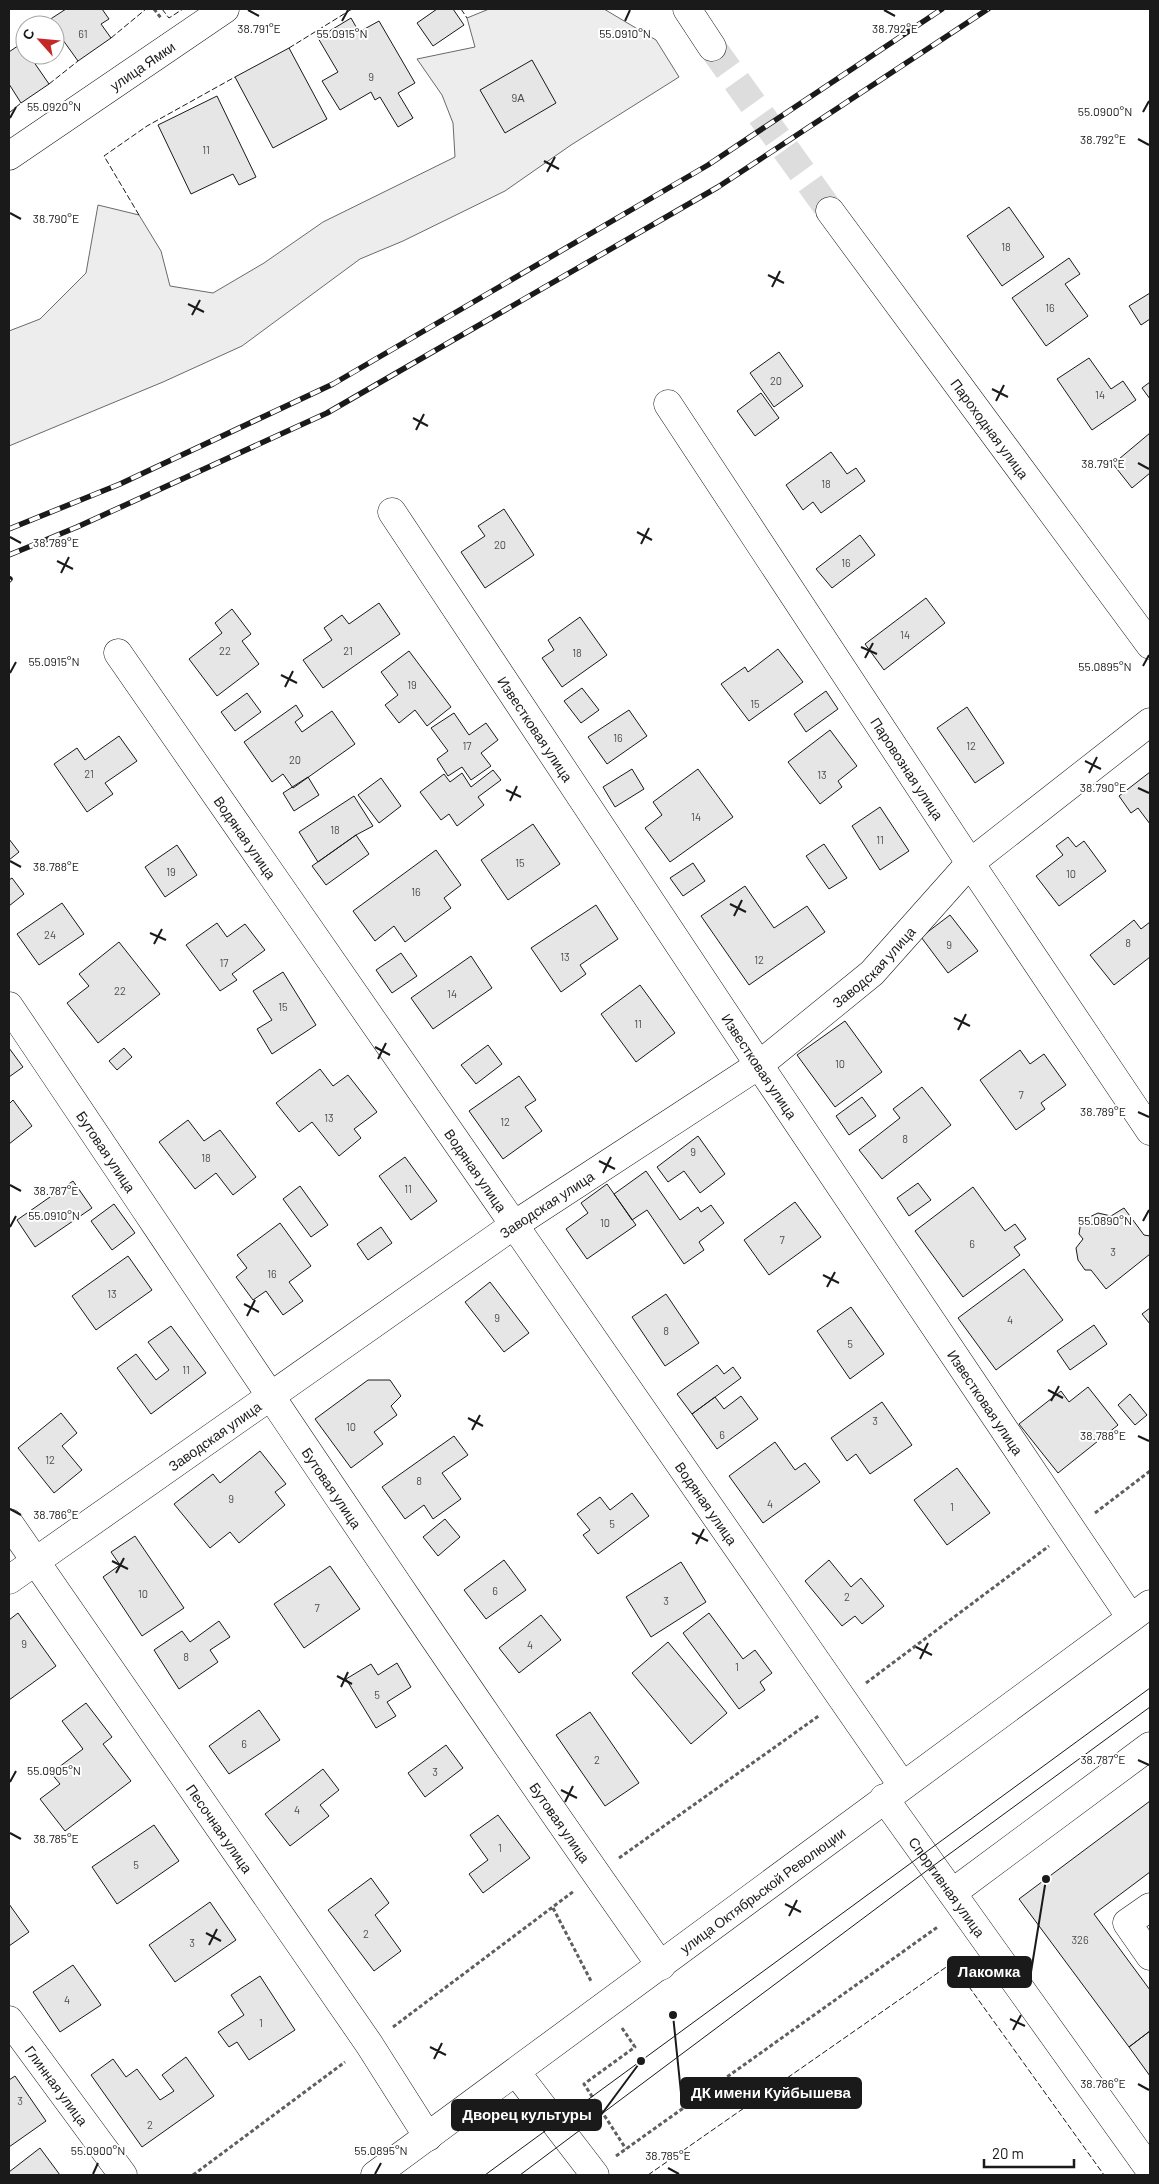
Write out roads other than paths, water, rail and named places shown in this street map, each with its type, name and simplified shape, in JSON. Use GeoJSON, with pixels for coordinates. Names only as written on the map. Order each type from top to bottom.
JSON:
{"type":"FeatureCollection","features":[{"type":"Feature","properties":{"kind":"street","name":"улица Ямки"},"geometry":{"type":"LineString","coordinates":[[9,156],[226,9]]}},
{"type":"Feature","properties":{"kind":"street"},"geometry":{"type":"LineString","coordinates":[[687,9],[712,47]]}},
{"type":"Feature","properties":{"kind":"street","name":"Пароходная улица"},"geometry":{"type":"LineString","coordinates":[[830,212],[1150,645]]}},
{"type":"Feature","properties":{"kind":"street","name":"Паровозная улица"},"geometry":{"type":"LineString","coordinates":[[668,404],[970,863],[1150,1131]]}},
{"type":"Feature","properties":{"kind":"street","name":"Известковая улица"},"geometry":{"type":"LineString","coordinates":[[392,512],[758,1064],[1073,1529],[1141,1611]]}},
{"type":"Feature","properties":{"kind":"street","name":"Водяная улица"},"geometry":{"type":"LineString","coordinates":[[118,653],[842,1700],[893,1792]]}},
{"type":"Feature","properties":{"kind":"street","name":"Заводская улица"},"geometry":{"type":"LineString","coordinates":[[9,1580],[514,1225],[758,1064],[872,973],[970,863],[1150,722]]}},
{"type":"Feature","properties":{"kind":"street","name":"Бутовая улица"},"geometry":{"type":"LineString","coordinates":[[9,1006],[271,1396],[596,1874],[661,1966]]}},
{"type":"Feature","properties":{"kind":"street","name":"Песочная улица"},"geometry":{"type":"LineString","coordinates":[[9,1523],[369,2044],[428,2137]]}},
{"type":"Feature","properties":{"kind":"street","name":"улица Октябрьской Революции"},"geometry":{"type":"LineString","coordinates":[[375,2175],[1141,1611]]}},
{"type":"Feature","properties":{"kind":"street"},"geometry":{"type":"LineString","coordinates":[[957,1901],[1150,1746]]}},
{"type":"Feature","properties":{"kind":"street","name":"Спортивная улица"},"geometry":{"type":"LineString","coordinates":[[893,1792],[957,1901],[1150,2170]]}},
{"type":"Feature","properties":{"kind":"street"},"geometry":{"type":"LineString","coordinates":[[1150,1907],[1127,1923],[1150,1956]]}},
{"type":"Feature","properties":{"kind":"street","name":"Глинная улица"},"geometry":{"type":"LineString","coordinates":[[9,2020],[122,2175]]}},
{"type":"Feature","properties":{"kind":"street"},"geometry":{"type":"LineString","coordinates":[[516,2072],[594,2174]]}},
{"type":"Feature","properties":{"kind":"tunnel"},"geometry":{"type":"LineString","coordinates":[[712,47],[830,211]]}},
{"type":"Feature","properties":{"kind":"tram line"},"geometry":{"type":"LineString","coordinates":[[485,2175],[1150,1688]]}},
{"type":"Feature","properties":{"kind":"tram line"},"geometry":{"type":"LineString","coordinates":[[520,2175],[933,1866],[1150,1707]]}},
{"type":"Feature","properties":{"kind":"railway"},"geometry":{"type":"LineString","coordinates":[[9,529],[120,484],[333,384],[708,165],[942,9]]}},
{"type":"Feature","properties":{"kind":"railway"},"geometry":{"type":"LineString","coordinates":[[9,555],[77,527],[327,413],[718,187],[988,9]]}},
{"type":"Feature","properties":{"kind":"place","name":"Лакомка"},"geometry":{"type":"Point","coordinates":[1046,1879]}},
{"type":"Feature","properties":{"kind":"place","name":"ДК имени Куйбышева"},"geometry":{"type":"Point","coordinates":[673,2015]}},
{"type":"Feature","properties":{"kind":"place","name":"Дворец культуры"},"geometry":{"type":"Point","coordinates":[641,2061]}}]}
